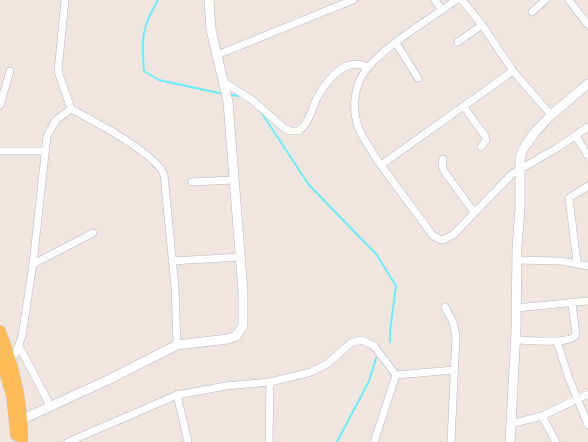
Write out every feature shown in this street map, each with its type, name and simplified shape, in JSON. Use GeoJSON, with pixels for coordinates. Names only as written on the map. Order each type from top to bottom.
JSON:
{"type":"FeatureCollection","features":[{"type":"Feature","properties":{"kind":"main road"},"geometry":{"type":"LineString","coordinates":[[0,331],[12,396],[16,442]]}},
{"type":"Feature","properties":{"kind":"main road"},"geometry":{"type":"LineString","coordinates":[[5,359],[17,382],[22,419],[22,442]]}},
{"type":"Feature","properties":{"kind":"street"},"geometry":{"type":"LineString","coordinates":[[65,0],[58,72],[71,109],[106,128],[143,153],[161,168],[165,185],[172,261],[176,306],[177,345]]}},
{"type":"Feature","properties":{"kind":"street"},"geometry":{"type":"LineString","coordinates":[[22,419],[110,380],[177,345],[228,339],[240,332],[243,326],[244,306],[227,98],[211,30],[209,0]]}},
{"type":"Feature","properties":{"kind":"street"},"geometry":{"type":"LineString","coordinates":[[217,55],[353,0]]}},
{"type":"Feature","properties":{"kind":"street"},"geometry":{"type":"LineString","coordinates":[[434,0],[442,10]]}},
{"type":"Feature","properties":{"kind":"street"},"geometry":{"type":"LineString","coordinates":[[456,0],[396,42],[368,67],[357,88],[355,116],[360,132],[381,165],[436,239],[442,240],[453,235],[502,182],[519,169],[541,158],[576,136],[588,126]]}},
{"type":"Feature","properties":{"kind":"street"},"geometry":{"type":"LineString","coordinates":[[462,0],[482,25],[513,71],[551,115]]}},
{"type":"Feature","properties":{"kind":"street"},"geometry":{"type":"LineString","coordinates":[[532,12],[545,0]]}},
{"type":"Feature","properties":{"kind":"street"},"geometry":{"type":"LineString","coordinates":[[570,0],[588,25]]}},
{"type":"Feature","properties":{"kind":"street"},"geometry":{"type":"LineString","coordinates":[[458,42],[482,25]]}},
{"type":"Feature","properties":{"kind":"street"},"geometry":{"type":"LineString","coordinates":[[396,42],[418,78]]}},
{"type":"Feature","properties":{"kind":"street"},"geometry":{"type":"LineString","coordinates":[[224,82],[252,100],[284,128],[290,131],[298,131],[307,123],[316,100],[330,80],[350,65],[358,64],[368,67]]}},
{"type":"Feature","properties":{"kind":"street"},"geometry":{"type":"LineString","coordinates":[[0,106],[10,71]]}},
{"type":"Feature","properties":{"kind":"street"},"geometry":{"type":"LineString","coordinates":[[381,165],[513,71]]}},
{"type":"Feature","properties":{"kind":"street"},"geometry":{"type":"LineString","coordinates":[[510,442],[516,340],[517,260],[520,209],[519,169],[523,150],[536,131],[551,115],[588,84]]}},
{"type":"Feature","properties":{"kind":"street"},"geometry":{"type":"LineString","coordinates":[[464,107],[485,136],[486,140],[481,147]]}},
{"type":"Feature","properties":{"kind":"street"},"geometry":{"type":"LineString","coordinates":[[51,407],[19,346],[33,264],[44,151],[51,126],[56,120],[71,109]]}},
{"type":"Feature","properties":{"kind":"street"},"geometry":{"type":"LineString","coordinates":[[576,136],[588,156]]}},
{"type":"Feature","properties":{"kind":"street"},"geometry":{"type":"LineString","coordinates":[[0,151],[44,151]]}},
{"type":"Feature","properties":{"kind":"street"},"geometry":{"type":"LineString","coordinates":[[443,159],[442,165],[444,171],[474,212]]}},
{"type":"Feature","properties":{"kind":"street"},"geometry":{"type":"LineString","coordinates":[[192,182],[233,180]]}},
{"type":"Feature","properties":{"kind":"street"},"geometry":{"type":"LineString","coordinates":[[577,262],[569,198],[588,186]]}},
{"type":"Feature","properties":{"kind":"street"},"geometry":{"type":"LineString","coordinates":[[33,264],[93,233]]}},
{"type":"Feature","properties":{"kind":"street"},"geometry":{"type":"LineString","coordinates":[[172,261],[240,257]]}},
{"type":"Feature","properties":{"kind":"street"},"geometry":{"type":"LineString","coordinates":[[517,260],[577,262],[588,266]]}},
{"type":"Feature","properties":{"kind":"street"},"geometry":{"type":"LineString","coordinates":[[516,308],[572,304],[588,301]]}},
{"type":"Feature","properties":{"kind":"street"},"geometry":{"type":"LineString","coordinates":[[516,340],[556,341],[576,336],[572,304]]}},
{"type":"Feature","properties":{"kind":"street"},"geometry":{"type":"LineString","coordinates":[[445,307],[455,330],[456,354],[451,442]]}},
{"type":"Feature","properties":{"kind":"street"},"geometry":{"type":"LineString","coordinates":[[68,442],[177,395],[226,386],[270,382],[317,369],[351,343],[362,340],[374,346],[396,375]]}},
{"type":"Feature","properties":{"kind":"street"},"geometry":{"type":"LineString","coordinates":[[556,341],[588,425]]}},
{"type":"Feature","properties":{"kind":"street"},"geometry":{"type":"LineString","coordinates":[[5,359],[19,346]]}},
{"type":"Feature","properties":{"kind":"street"},"geometry":{"type":"LineString","coordinates":[[396,375],[454,370]]}},
{"type":"Feature","properties":{"kind":"street"},"geometry":{"type":"LineString","coordinates":[[374,442],[396,375]]}},
{"type":"Feature","properties":{"kind":"street"},"geometry":{"type":"LineString","coordinates":[[269,442],[270,382]]}},
{"type":"Feature","properties":{"kind":"street"},"geometry":{"type":"LineString","coordinates":[[510,424],[542,416],[588,394]]}},
{"type":"Feature","properties":{"kind":"street"},"geometry":{"type":"LineString","coordinates":[[177,395],[188,442]]}},
{"type":"Feature","properties":{"kind":"street"},"geometry":{"type":"LineString","coordinates":[[542,416],[556,442]]}},
{"type":"Feature","properties":{"kind":"waterway"},"geometry":{"type":"LineString","coordinates":[[158,0],[149,18],[144,34],[144,71],[159,80],[223,94]]}},
{"type":"Feature","properties":{"kind":"waterway"},"geometry":{"type":"LineString","coordinates":[[230,95],[241,96]]}},
{"type":"Feature","properties":{"kind":"waterway"},"geometry":{"type":"LineString","coordinates":[[261,112],[309,185],[377,255],[396,286],[390,342]]}},
{"type":"Feature","properties":{"kind":"waterway"},"geometry":{"type":"LineString","coordinates":[[337,442],[369,381],[376,358]]}}]}
